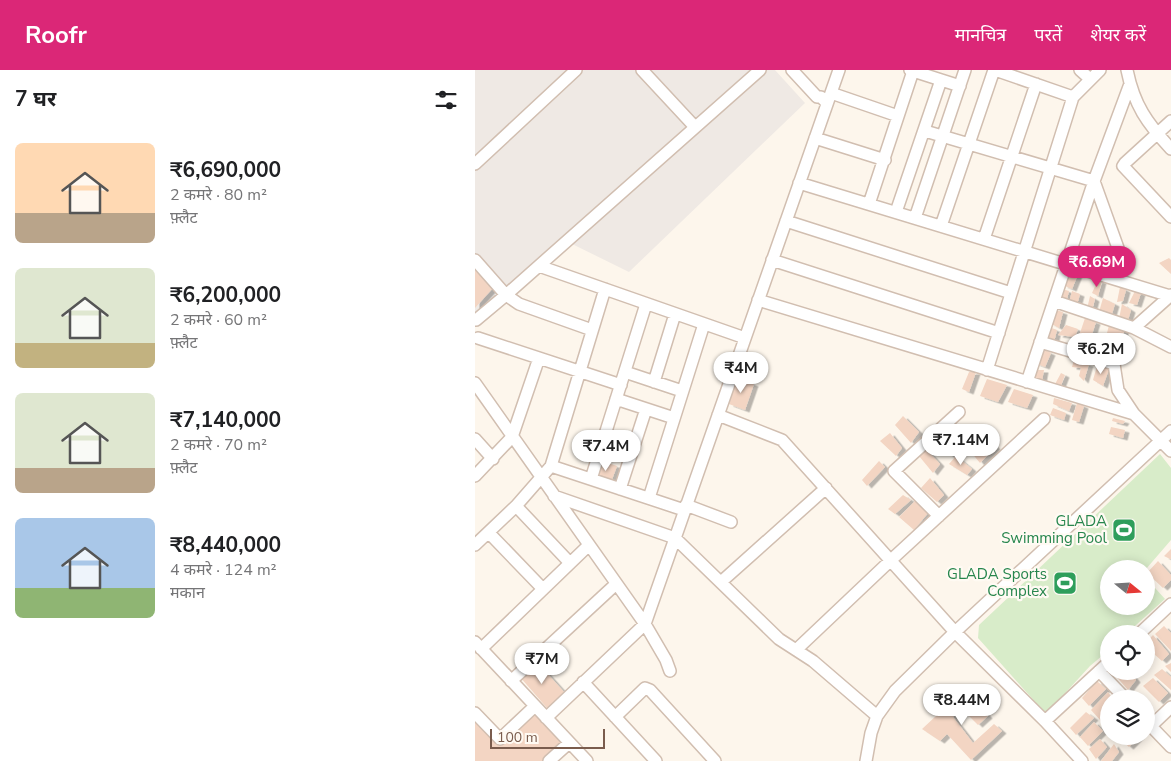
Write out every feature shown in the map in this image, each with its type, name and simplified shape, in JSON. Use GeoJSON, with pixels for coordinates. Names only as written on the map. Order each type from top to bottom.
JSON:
{"type":"FeatureCollection","features":[{"type":"Feature","properties":{"kind":"street"},"geometry":{"type":"LineString","coordinates":[[475,164],[576,70]]}},
{"type":"Feature","properties":{"kind":"street"},"geometry":{"type":"LineString","coordinates":[[642,70],[695,127]]}},
{"type":"Feature","properties":{"kind":"street"},"geometry":{"type":"LineString","coordinates":[[476,320],[760,70]]}},
{"type":"Feature","properties":{"kind":"street"},"geometry":{"type":"LineString","coordinates":[[792,70],[817,97],[899,116]]}},
{"type":"Feature","properties":{"kind":"street"},"geometry":{"type":"LineString","coordinates":[[801,70],[826,98]]}},
{"type":"Feature","properties":{"kind":"street"},"geometry":{"type":"LineString","coordinates":[[546,718],[645,624],[815,138],[826,98],[839,70]]}},
{"type":"Feature","properties":{"kind":"street"},"geometry":{"type":"LineString","coordinates":[[869,204],[899,116],[911,70],[960,86]]}},
{"type":"Feature","properties":{"kind":"street"},"geometry":{"type":"LineString","coordinates":[[915,218],[965,70]]}},
{"type":"Feature","properties":{"kind":"street"},"geometry":{"type":"LineString","coordinates":[[941,226],[995,70],[1073,97]]}},
{"type":"Feature","properties":{"kind":"street"},"geometry":{"type":"LineString","coordinates":[[1080,70],[1090,79]]}},
{"type":"Feature","properties":{"kind":"street"},"geometry":{"type":"LineString","coordinates":[[987,370],[1073,97],[1100,70]]}},
{"type":"Feature","properties":{"kind":"street"},"geometry":{"type":"LineString","coordinates":[[1127,70],[1140,110],[1171,148]]}},
{"type":"Feature","properties":{"kind":"street"},"geometry":{"type":"LineString","coordinates":[[896,212],[941,80]]}},
{"type":"Feature","properties":{"kind":"street"},"geometry":{"type":"LineString","coordinates":[[984,239],[1036,84]]}},
{"type":"Feature","properties":{"kind":"street"},"geometry":{"type":"LineString","coordinates":[[1027,382],[1094,181],[1130,84]]}},
{"type":"Feature","properties":{"kind":"street"},"geometry":{"type":"LineString","coordinates":[[1171,121],[1125,162],[1123,166],[1171,217]]}},
{"type":"Feature","properties":{"kind":"street"},"geometry":{"type":"LineString","coordinates":[[925,130],[1094,181]]}},
{"type":"Feature","properties":{"kind":"street"},"geometry":{"type":"LineString","coordinates":[[815,138],[885,160]]}},
{"type":"Feature","properties":{"kind":"street"},"geometry":{"type":"LineString","coordinates":[[1094,181],[1119,248]]}},
{"type":"Feature","properties":{"kind":"street"},"geometry":{"type":"LineString","coordinates":[[799,183],[1171,295]]}},
{"type":"Feature","properties":{"kind":"street"},"geometry":{"type":"LineString","coordinates":[[786,221],[1011,292]]}},
{"type":"Feature","properties":{"kind":"street"},"geometry":{"type":"LineString","coordinates":[[475,260],[506,295],[519,304],[592,330]]}},
{"type":"Feature","properties":{"kind":"street"},"geometry":{"type":"LineString","coordinates":[[772,260],[999,333]]}},
{"type":"Feature","properties":{"kind":"street"},"geometry":{"type":"LineString","coordinates":[[539,266],[745,338]]}},
{"type":"Feature","properties":{"kind":"street"},"geometry":{"type":"LineString","coordinates":[[475,545],[516,506],[551,466],[605,289]]}},
{"type":"Feature","properties":{"kind":"street"},"geometry":{"type":"LineString","coordinates":[[1134,328],[1171,295]]}},
{"type":"Feature","properties":{"kind":"street"},"geometry":{"type":"LineString","coordinates":[[758,300],[1134,414]]}},
{"type":"Feature","properties":{"kind":"street"},"geometry":{"type":"LineString","coordinates":[[1055,301],[1134,328],[1171,347]]}},
{"type":"Feature","properties":{"kind":"street"},"geometry":{"type":"LineString","coordinates":[[591,479],[646,304]]}},
{"type":"Feature","properties":{"kind":"street"},"geometry":{"type":"LineString","coordinates":[[654,382],[675,314]]}},
{"type":"Feature","properties":{"kind":"street"},"geometry":{"type":"LineString","coordinates":[[649,498],[704,324]]}},
{"type":"Feature","properties":{"kind":"street"},"geometry":{"type":"LineString","coordinates":[[478,338],[621,385]]}},
{"type":"Feature","properties":{"kind":"street"},"geometry":{"type":"LineString","coordinates":[[1040,342],[1114,364],[1118,390],[1134,414],[1171,451]]}},
{"type":"Feature","properties":{"kind":"street"},"geometry":{"type":"LineString","coordinates":[[475,476],[512,437],[539,358]]}},
{"type":"Feature","properties":{"kind":"street"},"geometry":{"type":"LineString","coordinates":[[625,372],[682,391]]}},
{"type":"Feature","properties":{"kind":"street"},"geometry":{"type":"LineString","coordinates":[[475,383],[645,624],[666,660],[670,671]]}},
{"type":"Feature","properties":{"kind":"street"},"geometry":{"type":"LineString","coordinates":[[616,399],[674,418]]}},
{"type":"Feature","properties":{"kind":"street"},"geometry":{"type":"LineString","coordinates":[[620,489],[647,409]]}},
{"type":"Feature","properties":{"kind":"street"},"geometry":{"type":"LineString","coordinates":[[939,516],[894,471],[959,412]]}},
{"type":"Feature","properties":{"kind":"street"},"geometry":{"type":"LineString","coordinates":[[718,415],[782,440],[955,632],[1045,721],[1082,761]]}},
{"type":"Feature","properties":{"kind":"street"},"geometry":{"type":"LineString","coordinates":[[797,650],[891,560],[1044,419]]}},
{"type":"Feature","properties":{"kind":"street"},"geometry":{"type":"LineString","coordinates":[[866,761],[871,733],[877,716],[883,705],[895,691],[955,632],[1171,431]]}},
{"type":"Feature","properties":{"kind":"street"},"geometry":{"type":"LineString","coordinates":[[475,439],[493,459]]}},
{"type":"Feature","properties":{"kind":"street"},"geometry":{"type":"LineString","coordinates":[[551,466],[731,522]]}},
{"type":"Feature","properties":{"kind":"street"},"geometry":{"type":"LineString","coordinates":[[721,582],[826,488]]}},
{"type":"Feature","properties":{"kind":"street"},"geometry":{"type":"LineString","coordinates":[[554,496],[675,538],[779,639],[813,661],[877,716]]}},
{"type":"Feature","properties":{"kind":"street"},"geometry":{"type":"LineString","coordinates":[[516,506],[570,562]]}},
{"type":"Feature","properties":{"kind":"street"},"geometry":{"type":"LineString","coordinates":[[489,532],[543,589]]}},
{"type":"Feature","properties":{"kind":"street"},"geometry":{"type":"LineString","coordinates":[[587,761],[478,645],[543,589],[589,545]]}},
{"type":"Feature","properties":{"kind":"street"},"geometry":{"type":"LineString","coordinates":[[511,681],[616,584]]}},
{"type":"Feature","properties":{"kind":"street"},"geometry":{"type":"LineString","coordinates":[[1149,625],[1171,604]]}},
{"type":"Feature","properties":{"kind":"street"},"geometry":{"type":"LineString","coordinates":[[1045,721],[1099,671],[1117,690]]}},
{"type":"Feature","properties":{"kind":"street"},"geometry":{"type":"LineString","coordinates":[[583,682],[656,761]]}},
{"type":"Feature","properties":{"kind":"street"},"geometry":{"type":"LineString","coordinates":[[615,716],[645,688],[650,690],[715,761]]}},
{"type":"Feature","properties":{"kind":"street"},"geometry":{"type":"LineString","coordinates":[[475,713],[500,739],[535,706]]}},
{"type":"Feature","properties":{"kind":"street"},"geometry":{"type":"LineString","coordinates":[[1155,719],[1171,707]]}},
{"type":"Feature","properties":{"kind":"street"},"geometry":{"type":"LineString","coordinates":[[1155,730],[1171,747]]}},
{"type":"Feature","properties":{"kind":"street"},"geometry":{"type":"LineString","coordinates":[[549,761],[569,742]]}},
{"type":"Feature","properties":{"kind":"shaded area"},"geometry":{"type":"Polygon","coordinates":[[[475,70],[775,70],[805,103],[629,272],[564,240],[475,323],[475,70]]]}},
{"type":"Feature","properties":{"kind":"green space","name":"GLADA Sports Complex"},"geometry":{"type":"Polygon","coordinates":[[[1160,454],[1171,468],[1171,540],[1154,560],[1100,560],[1100,615],[1147,615],[1136,625],[1100,625],[1100,658],[1046,714],[978,638],[979,625],[1160,454]]]}},
{"type":"Feature","properties":{"kind":"green space","name":"GLADA Sports Complex"},"geometry":{"type":"Polygon","coordinates":[[[1155,588],[1165,599],[1155,608],[1155,588]]]}},
{"type":"Feature","properties":{"kind":"building"},"geometry":{"type":"Polygon","coordinates":[[[1169,258],[1171,260],[1171,274],[1159,263],[1169,258]]]}},
{"type":"Feature","properties":{"kind":"building"},"geometry":{"type":"Polygon","coordinates":[[[1115,261],[1122,263],[1117,276],[1112,274],[1115,261]]]}},
{"type":"Feature","properties":{"kind":"building"},"geometry":{"type":"Polygon","coordinates":[[[1070,269],[1079,272],[1072,289],[1063,285],[1070,269]]]}},
{"type":"Feature","properties":{"kind":"building"},"geometry":{"type":"Polygon","coordinates":[[[475,270],[493,288],[475,308],[475,270]]]}},
{"type":"Feature","properties":{"kind":"building"},"geometry":{"type":"Polygon","coordinates":[[[1098,280],[1102,281],[1098,296],[1092,293],[1098,280]]]}},
{"type":"Feature","properties":{"kind":"building"},"geometry":{"type":"Polygon","coordinates":[[[1120,287],[1126,290],[1123,301],[1117,302],[1120,287]]]}},
{"type":"Feature","properties":{"kind":"building"},"geometry":{"type":"Polygon","coordinates":[[[1062,289],[1069,291],[1066,303],[1058,300],[1062,289]]]}},
{"type":"Feature","properties":{"kind":"building"},"geometry":{"type":"Polygon","coordinates":[[[1072,291],[1080,294],[1077,305],[1069,303],[1072,291]]]}},
{"type":"Feature","properties":{"kind":"building"},"geometry":{"type":"Polygon","coordinates":[[[1135,291],[1141,293],[1137,305],[1129,303],[1135,291]]]}},
{"type":"Feature","properties":{"kind":"building"},"geometry":{"type":"Polygon","coordinates":[[[1090,296],[1095,299],[1092,310],[1087,309],[1090,296]]]}},
{"type":"Feature","properties":{"kind":"building"},"geometry":{"type":"Polygon","coordinates":[[[1103,298],[1115,304],[1111,317],[1099,312],[1103,298]]]}},
{"type":"Feature","properties":{"kind":"building"},"geometry":{"type":"Polygon","coordinates":[[[1122,304],[1131,310],[1128,320],[1119,319],[1122,304]]]}},
{"type":"Feature","properties":{"kind":"building"},"geometry":{"type":"Polygon","coordinates":[[[1056,310],[1063,312],[1059,328],[1050,323],[1056,310]]]}},
{"type":"Feature","properties":{"kind":"building"},"geometry":{"type":"Polygon","coordinates":[[[1085,318],[1096,322],[1087,350],[1075,348],[1085,318]]]}},
{"type":"Feature","properties":{"kind":"building"},"geometry":{"type":"Polygon","coordinates":[[[1066,325],[1078,329],[1075,337],[1058,335],[1066,325]]]}},
{"type":"Feature","properties":{"kind":"building"},"geometry":{"type":"Polygon","coordinates":[[[1109,325],[1125,329],[1121,341],[1106,337],[1109,325]]]}},
{"type":"Feature","properties":{"kind":"building"},"geometry":{"type":"Polygon","coordinates":[[[1049,327],[1057,330],[1054,342],[1044,339],[1049,327]]]}},
{"type":"Feature","properties":{"kind":"building"},"geometry":{"type":"Polygon","coordinates":[[[1096,339],[1103,342],[1099,356],[1090,351],[1096,339]]]}},
{"type":"Feature","properties":{"kind":"building"},"geometry":{"type":"Polygon","coordinates":[[[1042,349],[1051,353],[1045,367],[1035,363],[1042,349]]]}},
{"type":"Feature","properties":{"kind":"building"},"geometry":{"type":"Polygon","coordinates":[[[1074,360],[1089,364],[1084,381],[1079,376],[1081,368],[1072,367],[1074,360]]]}},
{"type":"Feature","properties":{"kind":"building"},"geometry":{"type":"Polygon","coordinates":[[[1097,366],[1109,369],[1103,386],[1093,380],[1097,366]]]}},
{"type":"Feature","properties":{"kind":"building"},"geometry":{"type":"Polygon","coordinates":[[[1036,370],[1044,370],[1042,381],[1031,379],[1036,370]]]}},
{"type":"Feature","properties":{"kind":"building"},"geometry":{"type":"Polygon","coordinates":[[[969,372],[976,372],[969,392],[962,389],[969,372]]]}},
{"type":"Feature","properties":{"kind":"building"},"geometry":{"type":"Polygon","coordinates":[[[1061,373],[1065,375],[1060,388],[1054,386],[1061,373]]]}},
{"type":"Feature","properties":{"kind":"building"},"geometry":{"type":"Polygon","coordinates":[[[737,378],[754,384],[745,410],[729,404],[737,378]]]}},
{"type":"Feature","properties":{"kind":"building"},"geometry":{"type":"Polygon","coordinates":[[[987,379],[1007,385],[998,402],[980,396],[987,379]]]}},
{"type":"Feature","properties":{"kind":"building"},"geometry":{"type":"Polygon","coordinates":[[[1014,389],[1033,395],[1027,408],[1008,402],[1014,389]]]}},
{"type":"Feature","properties":{"kind":"building"},"geometry":{"type":"Polygon","coordinates":[[[1054,398],[1072,403],[1069,411],[1053,404],[1054,398]]]}},
{"type":"Feature","properties":{"kind":"building"},"geometry":{"type":"Polygon","coordinates":[[[1077,403],[1084,406],[1079,422],[1072,420],[1077,403]]]}},
{"type":"Feature","properties":{"kind":"building"},"geometry":{"type":"Polygon","coordinates":[[[1053,408],[1066,413],[1064,420],[1050,415],[1053,408]]]}},
{"type":"Feature","properties":{"kind":"building"},"geometry":{"type":"Polygon","coordinates":[[[903,416],[919,432],[911,443],[895,425],[903,416]]]}},
{"type":"Feature","properties":{"kind":"building"},"geometry":{"type":"Polygon","coordinates":[[[1113,418],[1125,421],[1123,424],[1112,421],[1113,418]]]}},
{"type":"Feature","properties":{"kind":"building"},"geometry":{"type":"Polygon","coordinates":[[[1111,427],[1125,430],[1123,438],[1109,434],[1111,427]]]}},
{"type":"Feature","properties":{"kind":"building"},"geometry":{"type":"Polygon","coordinates":[[[950,430],[962,444],[951,456],[936,443],[950,430]]]}},
{"type":"Feature","properties":{"kind":"building"},"geometry":{"type":"Polygon","coordinates":[[[979,431],[996,447],[980,463],[966,446],[979,431]]]}},
{"type":"Feature","properties":{"kind":"building"},"geometry":{"type":"Polygon","coordinates":[[[890,433],[902,448],[896,456],[880,441],[890,433]]]}},
{"type":"Feature","properties":{"kind":"building"},"geometry":{"type":"Polygon","coordinates":[[[926,449],[940,464],[933,473],[919,456],[926,449]]]}},
{"type":"Feature","properties":{"kind":"building"},"geometry":{"type":"Polygon","coordinates":[[[956,456],[972,469],[967,475],[949,464],[956,456]]]}},
{"type":"Feature","properties":{"kind":"building"},"geometry":{"type":"Polygon","coordinates":[[[601,460],[604,462],[602,467],[607,468],[608,463],[617,466],[611,482],[595,477],[601,460]]]}},
{"type":"Feature","properties":{"kind":"building"},"geometry":{"type":"Polygon","coordinates":[[[879,461],[885,467],[867,486],[862,480],[879,461]]]}},
{"type":"Feature","properties":{"kind":"building"},"geometry":{"type":"Polygon","coordinates":[[[930,478],[944,495],[937,502],[921,488],[930,478]]]}},
{"type":"Feature","properties":{"kind":"building"},"geometry":{"type":"Polygon","coordinates":[[[903,495],[911,500],[895,514],[888,509],[903,495]]]}},
{"type":"Feature","properties":{"kind":"building"},"geometry":{"type":"Polygon","coordinates":[[[916,500],[928,513],[914,530],[899,517],[916,500]]]}},
{"type":"Feature","properties":{"kind":"building"},"geometry":{"type":"Polygon","coordinates":[[[1171,549],[1171,559],[1170,559],[1164,556],[1171,549]]]}},
{"type":"Feature","properties":{"kind":"building"},"geometry":{"type":"Polygon","coordinates":[[[1158,561],[1171,575],[1171,580],[1163,588],[1155,580],[1155,564],[1158,561]]]}},
{"type":"Feature","properties":{"kind":"building"},"geometry":{"type":"Polygon","coordinates":[[[1164,626],[1171,633],[1171,651],[1155,634],[1164,626]]]}},
{"type":"Feature","properties":{"kind":"building"},"geometry":{"type":"Polygon","coordinates":[[[1155,637],[1169,654],[1162,661],[1155,655],[1155,637]]]}},
{"type":"Feature","properties":{"kind":"building"},"geometry":{"type":"Polygon","coordinates":[[[537,662],[564,692],[547,708],[520,677],[537,662]]]}},
{"type":"Feature","properties":{"kind":"building"},"geometry":{"type":"Polygon","coordinates":[[[1171,663],[1171,672],[1165,666],[1171,663]]]}},
{"type":"Feature","properties":{"kind":"building"},"geometry":{"type":"Polygon","coordinates":[[[1162,669],[1171,677],[1171,690],[1155,676],[1162,669]]]}},
{"type":"Feature","properties":{"kind":"building"},"geometry":{"type":"Polygon","coordinates":[[[1119,680],[1136,680],[1128,690],[1119,680]]]}},
{"type":"Feature","properties":{"kind":"building"},"geometry":{"type":"Polygon","coordinates":[[[1150,680],[1155,680],[1168,693],[1159,702],[1155,698],[1155,690],[1147,690],[1143,686],[1150,680]]]}},
{"type":"Feature","properties":{"kind":"building"},"geometry":{"type":"Polygon","coordinates":[[[1097,681],[1106,689],[1100,690],[1100,695],[1089,706],[1082,698],[1097,681]]]}},
{"type":"Feature","properties":{"kind":"building"},"geometry":{"type":"Polygon","coordinates":[[[964,690],[988,716],[978,725],[962,709],[953,717],[973,743],[994,724],[1002,731],[971,760],[947,734],[940,741],[922,729],[964,690]]]}},
{"type":"Feature","properties":{"kind":"building"},"geometry":{"type":"Polygon","coordinates":[[[1100,700],[1100,720],[1091,710],[1100,700]]]}},
{"type":"Feature","properties":{"kind":"building"},"geometry":{"type":"Polygon","coordinates":[[[535,708],[568,742],[548,761],[475,761],[475,715],[499,742],[535,708]]]}},
{"type":"Feature","properties":{"kind":"building"},"geometry":{"type":"Polygon","coordinates":[[[1086,712],[1094,718],[1076,735],[1070,728],[1086,712]]]}},
{"type":"Feature","properties":{"kind":"building"},"geometry":{"type":"Polygon","coordinates":[[[1094,722],[1100,728],[1100,734],[1088,746],[1080,737],[1094,722]]]}},
{"type":"Feature","properties":{"kind":"building"},"geometry":{"type":"Polygon","coordinates":[[[1100,739],[1100,745],[1107,747],[1096,759],[1089,749],[1100,739]]]}},
{"type":"Feature","properties":{"kind":"building"},"geometry":{"type":"Polygon","coordinates":[[[1115,745],[1119,752],[1112,761],[1101,761],[1115,745]]]}},
{"type":"Feature","properties":{"kind":"place","name":"GLADA Swimming Pool"},"geometry":{"type":"Point","coordinates":[1124,530]}},
{"type":"Feature","properties":{"kind":"place","name":"GLADA Sports Complex"},"geometry":{"type":"Point","coordinates":[1065,583]}}]}
